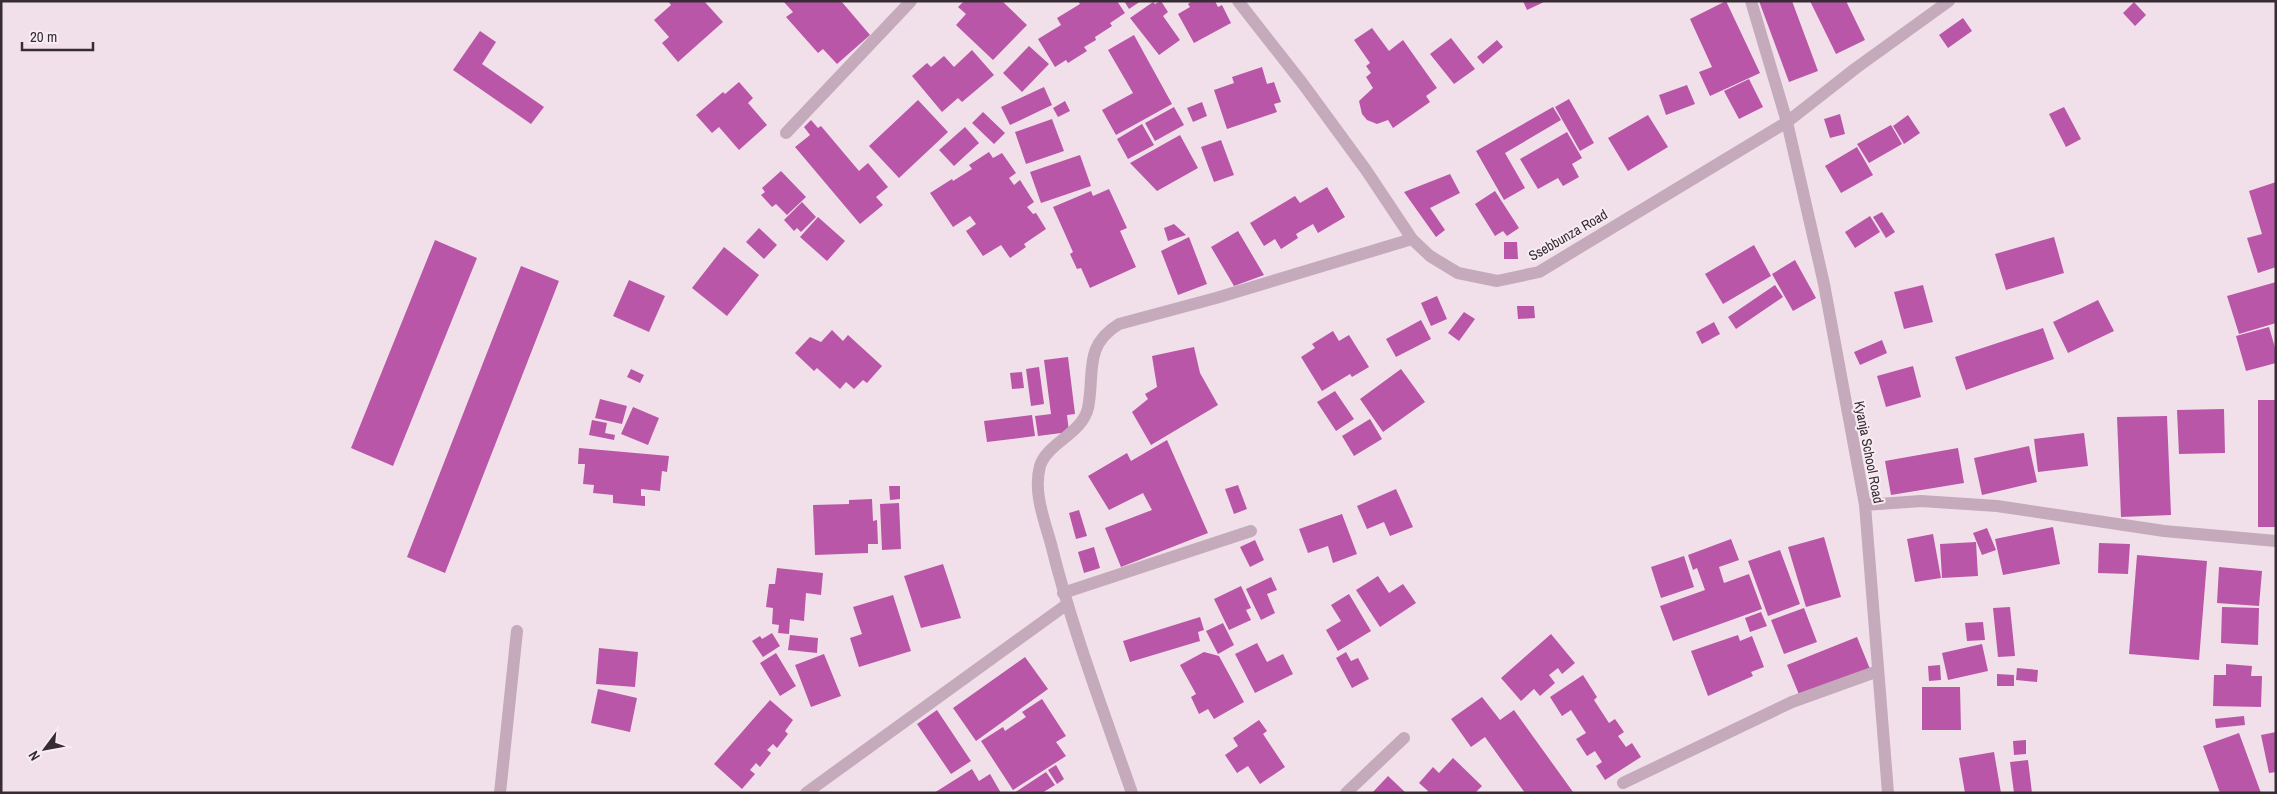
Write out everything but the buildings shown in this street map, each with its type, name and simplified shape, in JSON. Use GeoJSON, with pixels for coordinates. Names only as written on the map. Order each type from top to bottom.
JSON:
{"type":"FeatureCollection","features":[{"type":"Feature","properties":{"kind":"street"},"geometry":{"type":"LineString","coordinates":[[786,133],[911,1]]}},
{"type":"Feature","properties":{"kind":"street","name":"Ssebbunza Road"},"geometry":{"type":"LineString","coordinates":[[1238,1],[1303,84],[1366,170],[1412,239],[1430,256],[1458,273],[1497,281],[1539,272],[1787,122],[1856,68],[1949,1]]}},
{"type":"Feature","properties":{"kind":"street","name":"Kyanja School Road"},"geometry":{"type":"LineString","coordinates":[[1750,1],[1787,122],[1824,284],[1864,505],[1888,793]]}},
{"type":"Feature","properties":{"kind":"street"},"geometry":{"type":"LineString","coordinates":[[1132,793],[1065,599],[1037,490],[1040,465],[1079,426],[1087,410],[1093,360],[1098,342],[1106,332],[1119,324],[1216,298],[1412,239]]}},
{"type":"Feature","properties":{"kind":"street"},"geometry":{"type":"LineString","coordinates":[[1864,505],[1921,501],[1998,506],[2164,531],[2276,541]]}},
{"type":"Feature","properties":{"kind":"street"},"geometry":{"type":"LineString","coordinates":[[806,793],[1065,599],[1251,531]]}},
{"type":"Feature","properties":{"kind":"street"},"geometry":{"type":"LineString","coordinates":[[500,793],[517,632]]}},
{"type":"Feature","properties":{"kind":"street"},"geometry":{"type":"LineString","coordinates":[[1623,783],[1792,702],[1878,670]]}},
{"type":"Feature","properties":{"kind":"street"},"geometry":{"type":"LineString","coordinates":[[1346,793],[1404,738]]}}]}
